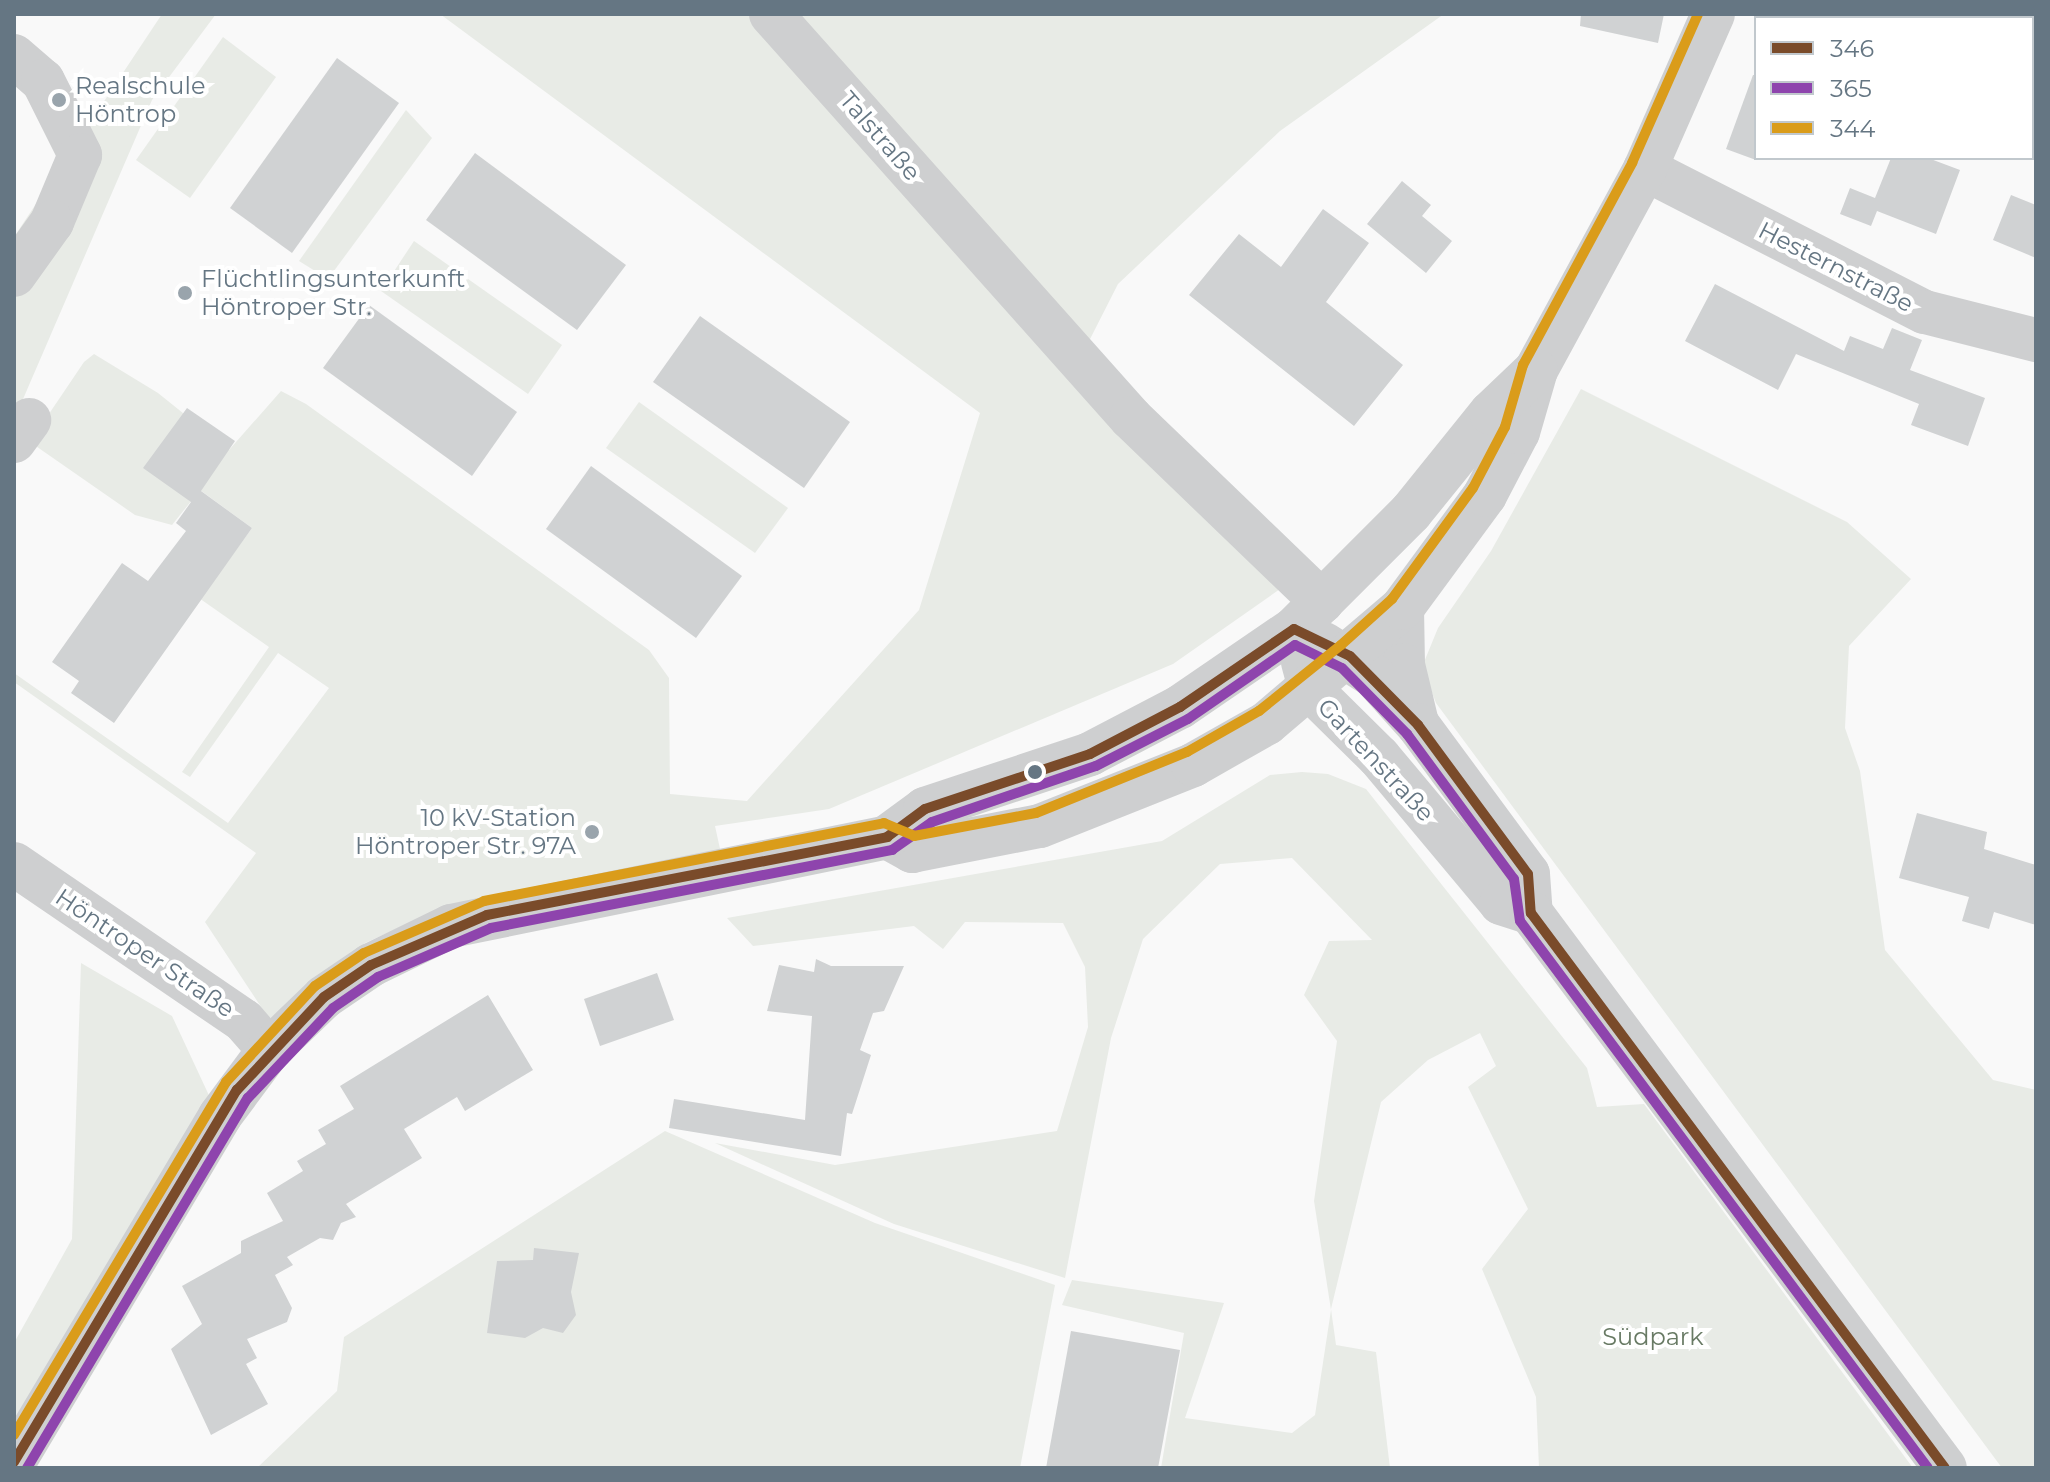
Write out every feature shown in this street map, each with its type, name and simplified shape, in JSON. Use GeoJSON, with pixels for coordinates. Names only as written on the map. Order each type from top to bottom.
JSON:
{"type":"FeatureCollection","features":[{"type":"Feature","properties":{"kind":"street","name":"Talstraße"},"geometry":{"type":"LineString","coordinates":[[771,14],[1308,616]]}},
{"type":"Feature","properties":{"kind":"street"},"geometry":{"type":"LineString","coordinates":[[887,837],[912,851],[1040,826],[1193,765],[1267,723],[1350,656],[1402,608],[1485,495],[1518,432],[1536,370],[1645,169],[1713,14]]}},
{"type":"Feature","properties":{"kind":"street"},"geometry":{"type":"LineString","coordinates":[[14,56],[43,81],[80,155],[52,222],[14,275]]}},
{"type":"Feature","properties":{"kind":"street","name":"Hesternstraße"},"geometry":{"type":"LineString","coordinates":[[1645,169],[1925,312],[2036,340]]}},
{"type":"Feature","properties":{"kind":"street"},"geometry":{"type":"LineString","coordinates":[[14,1462],[220,1116],[269,1050],[346,982],[451,926],[887,837],[925,809],[1090,754],[1180,707],[1308,616],[1536,370]]}},
{"type":"Feature","properties":{"kind":"street","name":"Gartenstraße"},"geometry":{"type":"LineString","coordinates":[[1402,608],[1403,665],[1418,725]]}},
{"type":"Feature","properties":{"kind":"street","name":"Gartenstraße"},"geometry":{"type":"LineString","coordinates":[[1308,616],[1418,725],[1528,874],[1531,913],[1945,1468]]}},
{"type":"Feature","properties":{"kind":"street","name":"Gartenstraße"},"geometry":{"type":"LineString","coordinates":[[1308,616],[1310,689],[1379,757],[1501,903],[1531,913]]}},
{"type":"Feature","properties":{"kind":"street","name":"Höntroper Straße"},"geometry":{"type":"LineString","coordinates":[[14,864],[244,1021],[269,1050]]}},
{"type":"Feature","properties":{"kind":"green space"},"geometry":{"type":"Polygon","coordinates":[[[162,14],[216,14],[152,100],[14,420],[14,237],[162,14]]]}},
{"type":"Feature","properties":{"kind":"green space"},"geometry":{"type":"Polygon","coordinates":[[[440,14],[1444,14],[1280,131],[1118,284],[1087,345],[1313,566],[1173,664],[829,809],[715,826],[722,858],[409,923],[365,943],[269,1019],[205,922],[256,853],[14,682],[14,673],[228,823],[329,688],[278,653],[190,777],[182,772],[269,647],[179,584],[228,561],[252,528],[200,490],[172,525],[135,515],[30,442],[84,362],[94,354],[158,393],[229,450],[281,391],[306,404],[649,650],[669,678],[670,794],[747,801],[919,610],[980,413],[440,14]]]}},
{"type":"Feature","properties":{"kind":"green space"},"geometry":{"type":"Polygon","coordinates":[[[223,37],[276,77],[190,198],[136,160],[223,37]]]}},
{"type":"Feature","properties":{"kind":"green space"},"geometry":{"type":"Polygon","coordinates":[[[406,110],[432,138],[328,279],[299,261],[406,110]]]}},
{"type":"Feature","properties":{"kind":"green space"},"geometry":{"type":"Polygon","coordinates":[[[414,241],[562,345],[528,394],[381,291],[414,241]]]}},
{"type":"Feature","properties":{"kind":"green space"},"geometry":{"type":"Polygon","coordinates":[[[1581,389],[1847,522],[1911,579],[1849,646],[1845,728],[1860,771],[1885,950],[1993,1080],[2036,1090],[2036,1468],[2002,1468],[1436,703],[1422,667],[1438,628],[1491,551],[1581,389]]]}},
{"type":"Feature","properties":{"kind":"green space"},"geometry":{"type":"Polygon","coordinates":[[[639,402],[788,508],[755,553],[606,448],[639,402]]]}},
{"type":"Feature","properties":{"kind":"green space","name":"Südpark"},"geometry":{"type":"Polygon","coordinates":[[[1302,772],[1328,774],[1366,789],[1587,1068],[1597,1107],[1644,1104],[1913,1468],[1539,1468],[1536,1397],[1482,1269],[1528,1209],[1468,1087],[1496,1066],[1480,1033],[1428,1060],[1381,1102],[1331,1309],[1336,1345],[1376,1352],[1390,1468],[1161,1468],[1184,1333],[1062,1305],[1072,1280],[1224,1303],[1185,1418],[1292,1433],[1315,1415],[1331,1310],[1314,1201],[1337,1041],[1304,995],[1329,941],[1372,940],[1292,858],[1220,864],[1143,939],[1111,1038],[1065,1278],[894,1224],[715,1143],[835,1165],[1057,1131],[1088,1027],[1085,967],[1063,923],[965,922],[943,949],[914,926],[753,946],[727,918],[1162,841],[1270,775],[1302,772]]]}},
{"type":"Feature","properties":{"kind":"green space"},"geometry":{"type":"Polygon","coordinates":[[[81,963],[172,1016],[213,1104],[14,1422],[14,1343],[72,1239],[81,963]]]}},
{"type":"Feature","properties":{"kind":"green space"},"geometry":{"type":"Polygon","coordinates":[[[665,1131],[875,1223],[1055,1285],[1020,1468],[257,1468],[337,1391],[344,1337],[665,1131]]]}},
{"type":"Feature","properties":{"kind":"building"},"geometry":{"type":"Polygon","coordinates":[[[1581,14],[1664,14],[1658,43],[1580,26],[1581,14]]]}},
{"type":"Feature","properties":{"kind":"building"},"geometry":{"type":"Polygon","coordinates":[[[337,58],[399,103],[292,253],[230,208],[337,58]]]}},
{"type":"Feature","properties":{"kind":"building"},"geometry":{"type":"Polygon","coordinates":[[[1753,75],[1754,75],[1754,159],[1726,149],[1753,75]]]}},
{"type":"Feature","properties":{"kind":"building"},"geometry":{"type":"Polygon","coordinates":[[[475,153],[626,265],[577,330],[426,220],[475,153]]]}},
{"type":"Feature","properties":{"kind":"building"},"geometry":{"type":"Polygon","coordinates":[[[1890,160],[1933,160],[1960,170],[1936,234],[1877,211],[1871,226],[1840,214],[1850,188],[1875,198],[1890,160]]]}},
{"type":"Feature","properties":{"kind":"building"},"geometry":{"type":"Polygon","coordinates":[[[1402,181],[1431,205],[1422,216],[1452,241],[1426,273],[1367,224],[1402,181]]]}},
{"type":"Feature","properties":{"kind":"building"},"geometry":{"type":"Polygon","coordinates":[[[2011,195],[2036,205],[2036,258],[1993,240],[2011,195]]]}},
{"type":"Feature","properties":{"kind":"building"},"geometry":{"type":"Polygon","coordinates":[[[1323,209],[1369,243],[1326,302],[1403,365],[1354,426],[1189,295],[1239,234],[1281,267],[1323,209]]]}},
{"type":"Feature","properties":{"kind":"building"},"geometry":{"type":"Polygon","coordinates":[[[1715,284],[1844,351],[1850,336],[1883,349],[1892,328],[1922,340],[1910,370],[1985,398],[1968,446],[1911,425],[1919,404],[1796,354],[1778,390],[1685,341],[1715,284]]]}},
{"type":"Feature","properties":{"kind":"building"},"geometry":{"type":"Polygon","coordinates":[[[369,305],[517,412],[472,476],[323,368],[369,305]]]}},
{"type":"Feature","properties":{"kind":"building"},"geometry":{"type":"Polygon","coordinates":[[[700,316],[850,422],[804,488],[653,382],[700,316]]]}},
{"type":"Feature","properties":{"kind":"building"},"geometry":{"type":"Polygon","coordinates":[[[187,408],[235,441],[201,491],[252,528],[114,723],[71,693],[79,681],[52,662],[122,563],[148,581],[186,531],[176,523],[191,502],[143,468],[187,408]]]}},
{"type":"Feature","properties":{"kind":"building"},"geometry":{"type":"Polygon","coordinates":[[[591,466],[742,576],[696,638],[546,529],[591,466]]]}},
{"type":"Feature","properties":{"kind":"building"},"geometry":{"type":"Polygon","coordinates":[[[1917,813],[1987,832],[1984,849],[2036,865],[2036,925],[1994,912],[1989,929],[1962,921],[1969,897],[1899,878],[1917,813]]]}},
{"type":"Feature","properties":{"kind":"building"},"geometry":{"type":"Polygon","coordinates":[[[816,959],[831,966],[904,966],[884,1011],[873,1013],[860,1050],[871,1055],[852,1114],[847,1113],[841,1156],[669,1128],[674,1099],[805,1120],[812,1016],[767,1011],[779,965],[814,972],[816,959]]]}},
{"type":"Feature","properties":{"kind":"building"},"geometry":{"type":"Polygon","coordinates":[[[657,973],[674,1020],[600,1046],[584,999],[657,973]]]}},
{"type":"Feature","properties":{"kind":"building"},"geometry":{"type":"Polygon","coordinates":[[[488,995],[533,1070],[465,1111],[457,1097],[404,1129],[422,1158],[346,1204],[356,1217],[341,1223],[333,1240],[320,1238],[287,1257],[293,1265],[275,1275],[292,1308],[287,1322],[247,1339],[257,1358],[246,1364],[268,1404],[211,1435],[171,1349],[202,1324],[182,1286],[241,1253],[241,1241],[283,1221],[267,1193],[303,1171],[297,1161],[326,1144],[318,1130],[354,1109],[340,1086],[488,995]]]}},
{"type":"Feature","properties":{"kind":"building"},"geometry":{"type":"Polygon","coordinates":[[[534,1248],[579,1253],[571,1292],[576,1315],[563,1333],[543,1328],[525,1338],[487,1333],[497,1261],[533,1260],[534,1248]]]}},
{"type":"Feature","properties":{"kind":"building"},"geometry":{"type":"Polygon","coordinates":[[[1071,1331],[1180,1350],[1158,1468],[1046,1468],[1071,1331]]]}},
{"type":"Feature","properties":{"kind":"transit line","name":"344"},"geometry":{"type":"LineString","coordinates":[[14,1435],[226,1082],[315,986],[364,953],[484,901],[884,823],[914,836],[1036,813],[1187,752],[1259,711],[1341,645],[1392,599],[1473,488],[1505,427],[1523,365],[1632,163],[1698,14]]}},
{"type":"Feature","properties":{"kind":"transit line","name":"346"},"geometry":{"type":"LineString","coordinates":[[14,1462],[237,1090],[324,997],[371,965],[487,915],[887,837],[925,809],[1090,754],[1180,707],[1294,629],[1350,656],[1418,725],[1528,874],[1531,913],[1945,1468]]}},
{"type":"Feature","properties":{"kind":"transit line","name":"365"},"geometry":{"type":"LineString","coordinates":[[27,1468],[248,1098],[333,1008],[378,977],[491,928],[892,850],[932,822],[1096,766],[1188,719],[1295,645],[1342,668],[1407,734],[1514,879],[1520,921],[1928,1468]]}},
{"type":"Feature","properties":{"kind":"place","name":"Realschule Höntrop"},"geometry":{"type":"Point","coordinates":[59,100]}},
{"type":"Feature","properties":{"kind":"place","name":"Flüchtlingsunterkunft Höntroper Str."},"geometry":{"type":"Point","coordinates":[185,293]}},
{"type":"Feature","properties":{"kind":"place","name":"10 kV-Station Höntroper Str. 97A"},"geometry":{"type":"Point","coordinates":[592,832]}}]}
